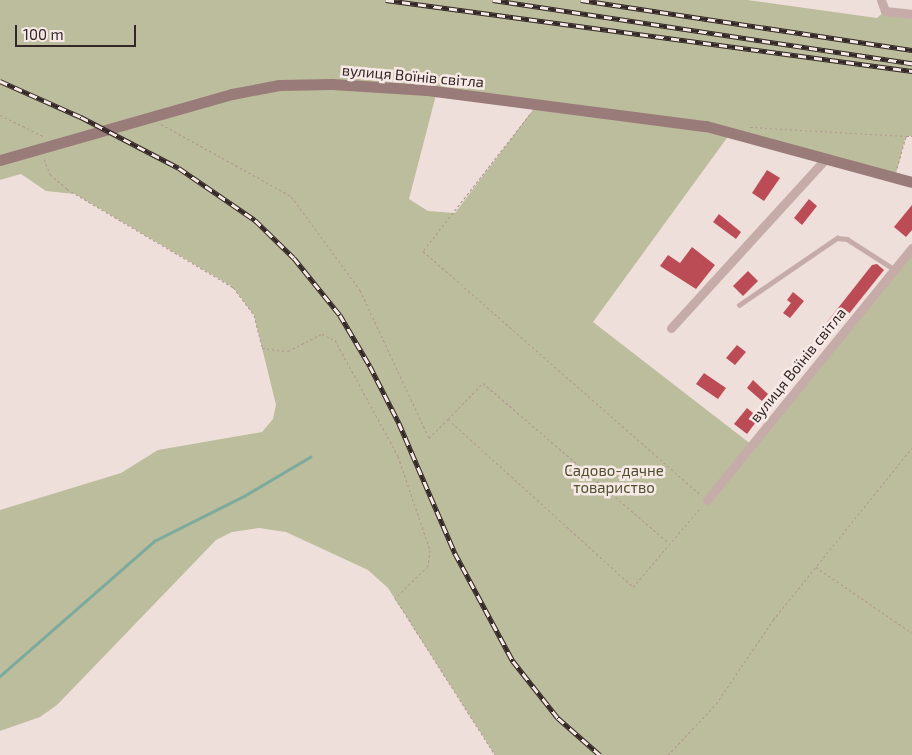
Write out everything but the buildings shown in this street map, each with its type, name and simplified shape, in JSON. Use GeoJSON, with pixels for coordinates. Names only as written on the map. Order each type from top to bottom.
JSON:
{"type":"FeatureCollection","features":[{"type":"Feature","properties":{"kind":"street"},"geometry":{"type":"LineString","coordinates":[[881,0],[885,11],[912,14]]}},
{"type":"Feature","properties":{"kind":"street","name":"вулиця Воїнів світла"},"geometry":{"type":"LineString","coordinates":[[0,160],[232,94],[300,84],[372,85],[539,103],[732,131],[912,182]]}},
{"type":"Feature","properties":{"kind":"street"},"geometry":{"type":"LineString","coordinates":[[671,328],[827,157]]}},
{"type":"Feature","properties":{"kind":"street","name":"вулиця Воїнів світла"},"geometry":{"type":"LineString","coordinates":[[707,500],[912,248]]}},
{"type":"Feature","properties":{"kind":"lane"},"geometry":{"type":"LineString","coordinates":[[739,305],[837,238],[846,239],[894,270]]}},
{"type":"Feature","properties":{"kind":"path"},"geometry":{"type":"LineString","coordinates":[[448,419],[632,587],[707,500],[423,251],[539,103]]}},
{"type":"Feature","properties":{"kind":"path"},"geometry":{"type":"LineString","coordinates":[[0,115],[60,144]]}},
{"type":"Feature","properties":{"kind":"path"},"geometry":{"type":"LineString","coordinates":[[147,117],[271,183],[298,204],[360,290],[429,438],[483,383],[670,544]]}},
{"type":"Feature","properties":{"kind":"path"},"geometry":{"type":"LineString","coordinates":[[732,131],[753,126],[912,136]]}},
{"type":"Feature","properties":{"kind":"path"},"geometry":{"type":"LineString","coordinates":[[895,177],[906,136]]}},
{"type":"Feature","properties":{"kind":"path"},"geometry":{"type":"LineString","coordinates":[[40,149],[50,174],[67,189],[217,276],[240,293],[254,315],[262,348],[288,351],[322,334],[336,340],[398,456],[430,550],[428,566],[395,598],[495,755]]}},
{"type":"Feature","properties":{"kind":"path"},"geometry":{"type":"LineString","coordinates":[[668,755],[716,704],[773,620],[912,448]]}},
{"type":"Feature","properties":{"kind":"path"},"geometry":{"type":"LineString","coordinates":[[815,566],[912,633]]}},
{"type":"Feature","properties":{"kind":"green space","name":"Садово-дачне товариство"},"geometry":{"type":"Polygon","coordinates":[[[0,0],[747,0],[877,18],[885,11],[912,14],[912,136],[906,136],[895,177],[732,131],[593,322],[752,445],[912,248],[912,755],[495,755],[388,588],[368,570],[286,532],[259,528],[232,532],[216,540],[57,705],[40,717],[0,731],[0,510],[121,473],[158,450],[262,432],[273,419],[276,405],[254,315],[233,287],[75,194],[46,191],[21,174],[0,180],[0,0]],[[437,91],[409,199],[428,211],[455,213],[538,103],[437,91]]]}},
{"type":"Feature","properties":{"kind":"waterway"},"geometry":{"type":"LineString","coordinates":[[0,676],[154,541],[244,496],[310,457]]}},
{"type":"Feature","properties":{"kind":"railway"},"geometry":{"type":"LineString","coordinates":[[386,0],[912,71]]}},
{"type":"Feature","properties":{"kind":"railway"},"geometry":{"type":"LineString","coordinates":[[493,0],[912,63]]}},
{"type":"Feature","properties":{"kind":"railway"},"geometry":{"type":"LineString","coordinates":[[581,0],[912,50]]}},
{"type":"Feature","properties":{"kind":"railway"},"geometry":{"type":"LineString","coordinates":[[0,81],[81,117],[179,168],[255,220],[294,258],[340,315],[370,366],[399,423],[455,553],[513,661],[558,718],[600,755]]}}]}
